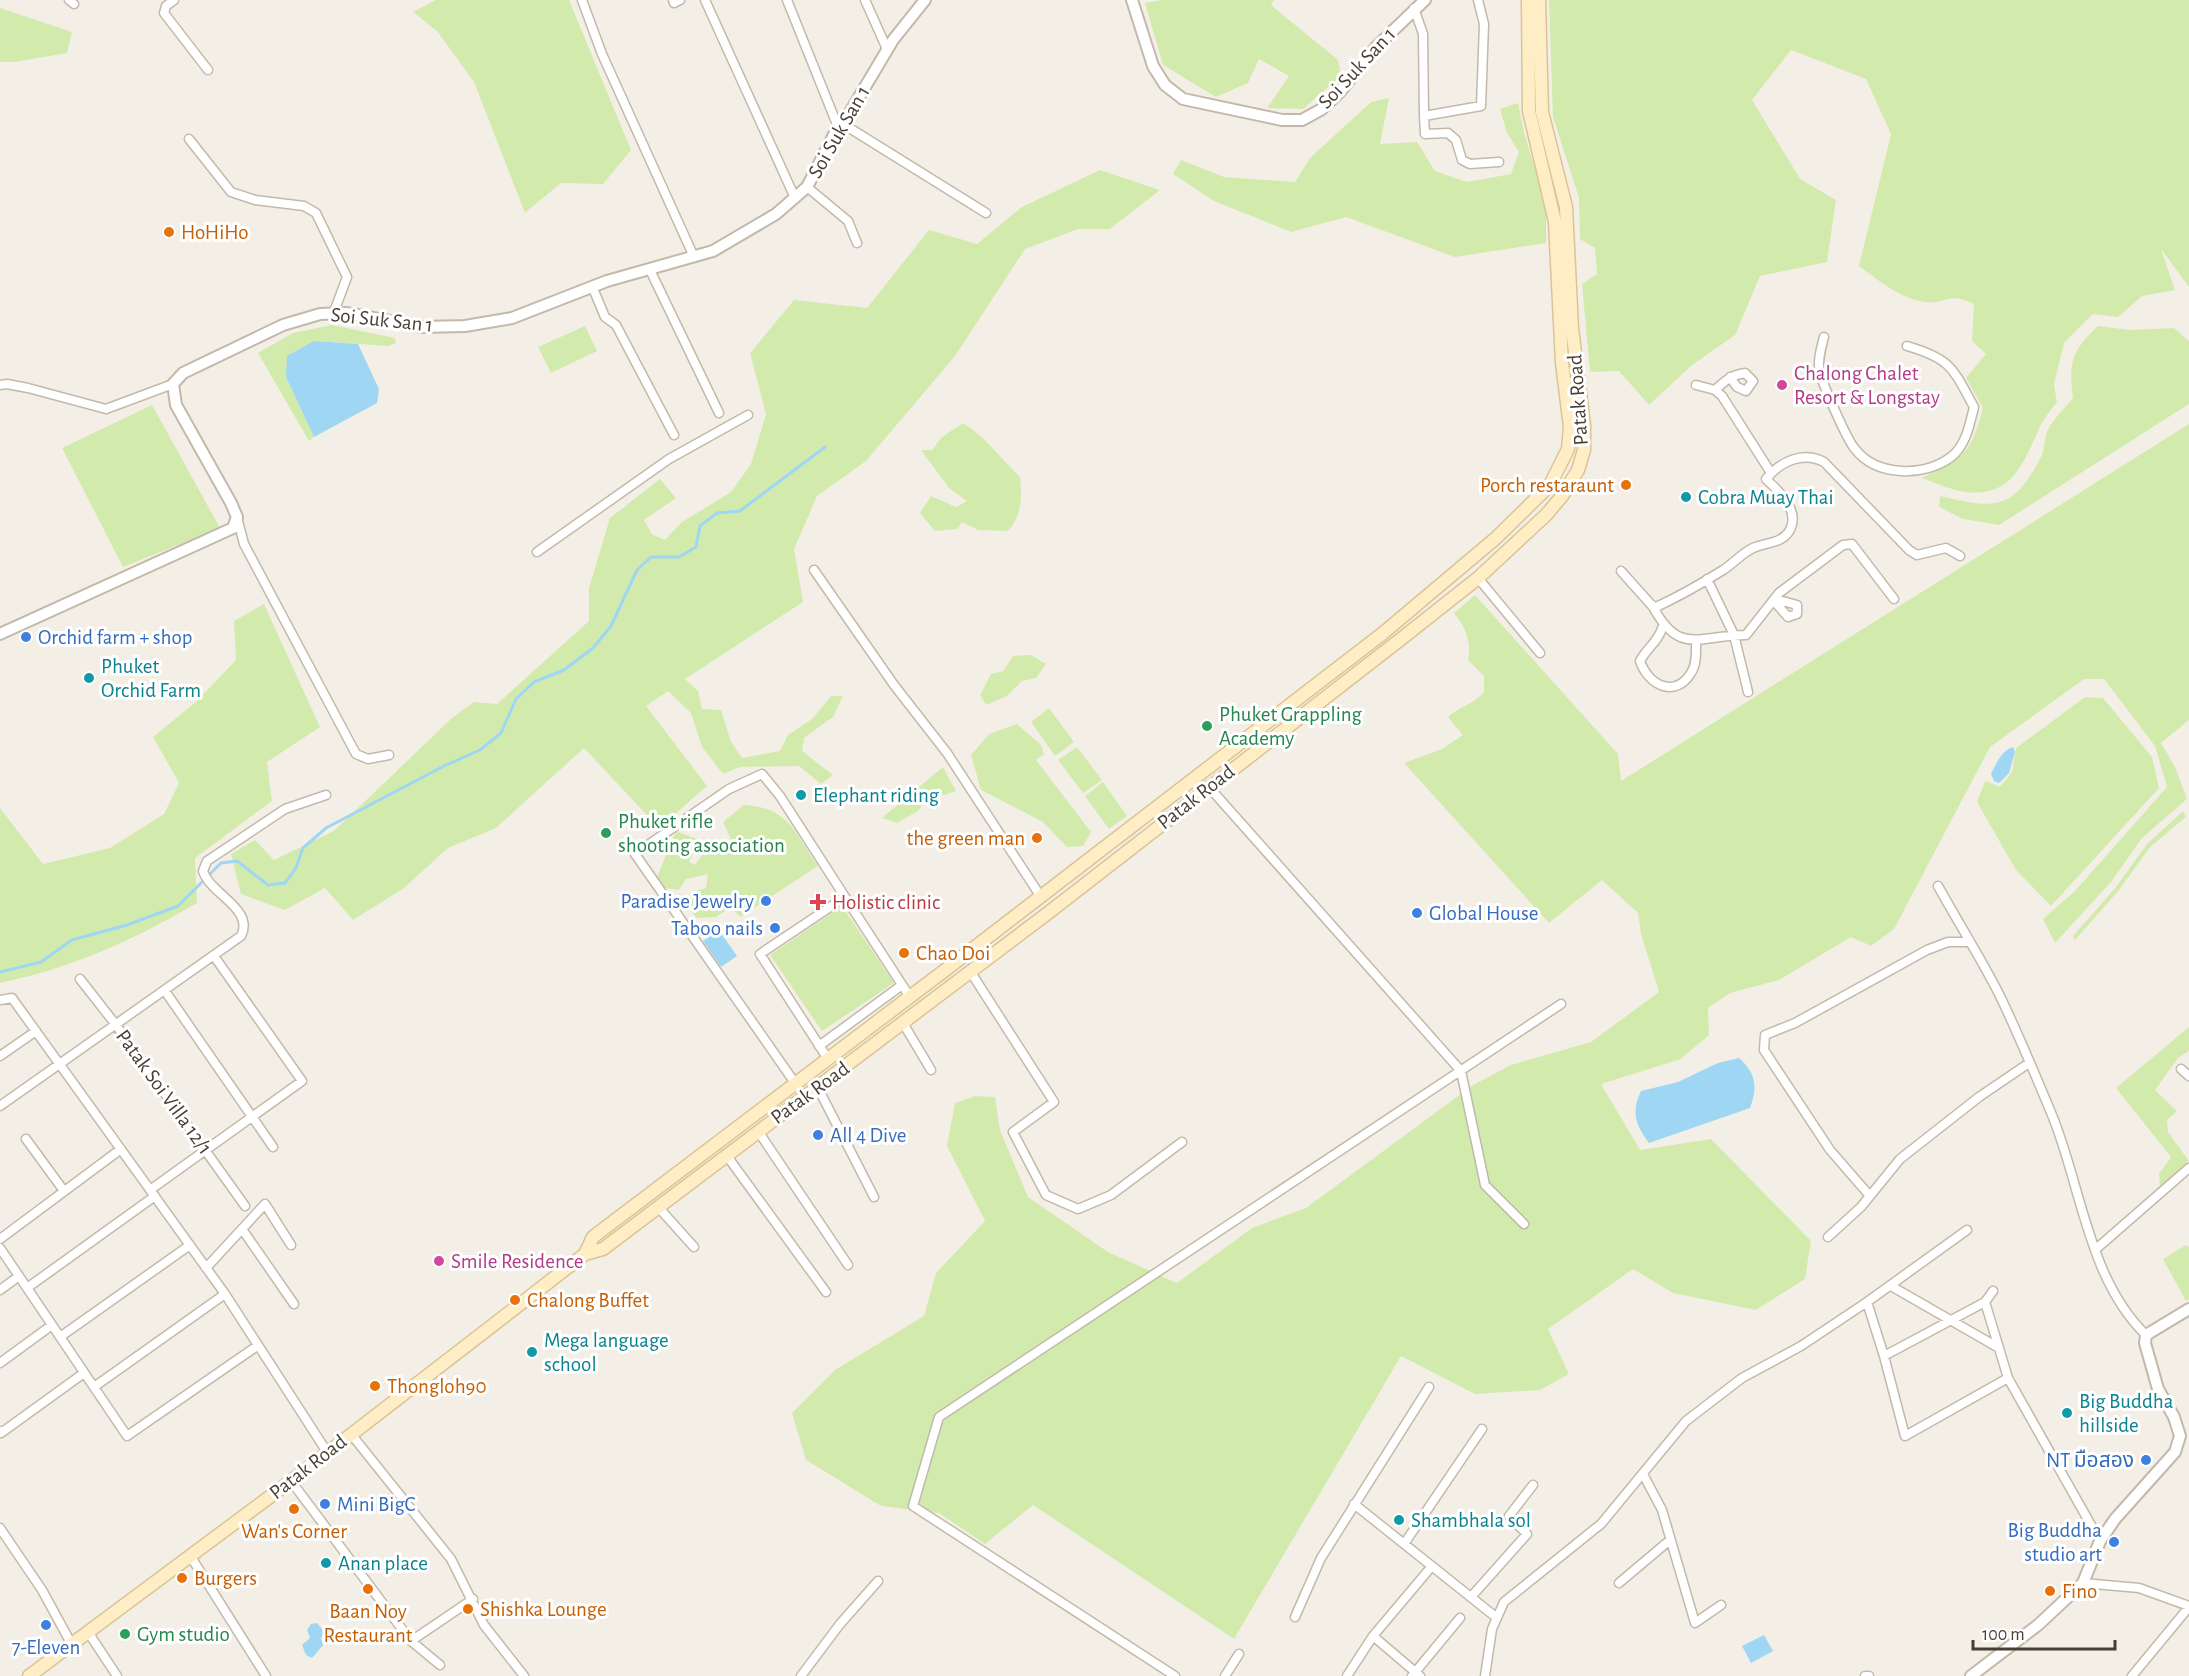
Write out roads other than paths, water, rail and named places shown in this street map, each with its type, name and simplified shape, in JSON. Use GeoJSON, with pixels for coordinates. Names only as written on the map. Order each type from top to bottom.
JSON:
{"type":"FeatureCollection","features":[{"type":"Feature","properties":{"kind":"main road","name":"Patak Road"},"geometry":{"type":"LineString","coordinates":[[585,1254],[593,1237],[1041,897],[1453,575],[1524,513],[1550,485],[1563,464],[1568,449],[1570,427],[1562,363],[1555,222],[1529,111],[1528,0]]}},
{"type":"Feature","properties":{"kind":"main road","name":"Patak Road"},"geometry":{"type":"LineString","coordinates":[[29,1676],[191,1557],[585,1254],[603,1249],[659,1208],[970,972],[1478,578],[1546,515],[1567,489],[1578,470],[1584,450],[1584,425],[1572,328],[1569,234],[1562,188],[1542,112],[1539,0]]}},
{"type":"Feature","properties":{"kind":"main road"},"geometry":{"type":"LineString","coordinates":[[1563,464],[1578,470]]}},
{"type":"Feature","properties":{"kind":"main road"},"geometry":{"type":"LineString","coordinates":[[1222,757],[1232,768]]}},
{"type":"Feature","properties":{"kind":"street"},"geometry":{"type":"LineString","coordinates":[[174,0],[166,6],[164,14],[208,70]]}},
{"type":"Feature","properties":{"kind":"street"},"geometry":{"type":"LineString","coordinates":[[582,0],[602,54],[694,257]]}},
{"type":"Feature","properties":{"kind":"street"},"geometry":{"type":"LineString","coordinates":[[673,0],[674,3],[680,0]]}},
{"type":"Feature","properties":{"kind":"street"},"geometry":{"type":"LineString","coordinates":[[705,0],[795,198]]}},
{"type":"Feature","properties":{"kind":"street"},"geometry":{"type":"LineString","coordinates":[[787,0],[840,125],[986,213]]}},
{"type":"Feature","properties":{"kind":"street"},"geometry":{"type":"LineString","coordinates":[[865,0],[887,49]]}},
{"type":"Feature","properties":{"kind":"street","name":"Soi Suk San 1"},"geometry":{"type":"LineString","coordinates":[[173,384],[183,373],[283,325],[334,312],[422,327],[465,326],[512,318],[592,286],[713,251],[776,214],[807,187],[840,125],[887,49],[925,0]]}},
{"type":"Feature","properties":{"kind":"street","name":"Soi Suk San 1"},"geometry":{"type":"LineString","coordinates":[[1132,0],[1153,66],[1165,85],[1183,99],[1282,120],[1302,120],[1322,109],[1414,9],[1425,0]]}},
{"type":"Feature","properties":{"kind":"street"},"geometry":{"type":"LineString","coordinates":[[1424,116],[1481,106],[1484,24],[1478,0]]}},
{"type":"Feature","properties":{"kind":"street"},"geometry":{"type":"LineString","coordinates":[[1414,9],[1423,34],[1425,134],[1448,133],[1456,140],[1462,160],[1470,164],[1499,162]]}},
{"type":"Feature","properties":{"kind":"street"},"geometry":{"type":"LineString","coordinates":[[189,139],[231,192],[255,200],[304,206],[316,213],[347,277],[334,312]]}},
{"type":"Feature","properties":{"kind":"street"},"geometry":{"type":"LineString","coordinates":[[807,187],[848,221],[857,243]]}},
{"type":"Feature","properties":{"kind":"street"},"geometry":{"type":"LineString","coordinates":[[650,270],[719,413]]}},
{"type":"Feature","properties":{"kind":"street"},"geometry":{"type":"LineString","coordinates":[[592,286],[605,317],[616,325],[674,435]]}},
{"type":"Feature","properties":{"kind":"street"},"geometry":{"type":"LineString","coordinates":[[1824,337],[1820,373],[1854,449],[1875,464],[1905,473],[1930,468],[1953,456],[1966,436],[1974,407],[1954,370],[1935,354],[1908,346]]}},
{"type":"Feature","properties":{"kind":"street"},"geometry":{"type":"LineString","coordinates":[[1715,390],[1730,377]]}},
{"type":"Feature","properties":{"kind":"street"},"geometry":{"type":"LineString","coordinates":[[0,386],[7,384],[28,388],[106,409],[173,384],[176,405],[237,517],[244,544],[356,754],[369,759],[389,755]]}},
{"type":"Feature","properties":{"kind":"street"},"geometry":{"type":"LineString","coordinates":[[1696,385],[1715,390],[1737,416],[1771,473]]}},
{"type":"Feature","properties":{"kind":"street"},"geometry":{"type":"LineString","coordinates":[[537,552],[669,459],[748,415]]}},
{"type":"Feature","properties":{"kind":"street"},"geometry":{"type":"LineString","coordinates":[[1652,605],[1654,608],[1682,595],[1755,547],[1775,542],[1790,531],[1791,510],[1780,491],[1766,479],[1771,473],[1797,458],[1812,456],[1824,462],[1909,550],[1917,555],[1946,548],[1960,556]]}},
{"type":"Feature","properties":{"kind":"street"},"geometry":{"type":"LineString","coordinates":[[0,634],[233,528],[237,517]]}},
{"type":"Feature","properties":{"kind":"street"},"geometry":{"type":"LineString","coordinates":[[1621,571],[1652,605],[1663,626],[1677,637],[1696,641],[1746,635],[1779,593],[1843,545],[1852,544],[1894,598]]}},
{"type":"Feature","properties":{"kind":"street"},"geometry":{"type":"LineString","coordinates":[[814,570],[894,685],[947,753],[1041,897]]}},
{"type":"Feature","properties":{"kind":"street"},"geometry":{"type":"LineString","coordinates":[[1478,578],[1540,653]]}},
{"type":"Feature","properties":{"kind":"street"},"geometry":{"type":"LineString","coordinates":[[1707,579],[1734,635],[1748,692]]}},
{"type":"Feature","properties":{"kind":"street"},"geometry":{"type":"LineString","coordinates":[[1663,626],[1658,641],[1647,649],[1640,661],[1644,672],[1655,684],[1667,688],[1680,685],[1695,666],[1696,641]]}},
{"type":"Feature","properties":{"kind":"street"},"geometry":{"type":"LineString","coordinates":[[795,1083],[635,854],[729,789],[762,774],[780,796],[910,997]]}},
{"type":"Feature","properties":{"kind":"street"},"geometry":{"type":"LineString","coordinates":[[1208,786],[1461,1071],[1485,1185],[1524,1224]]}},
{"type":"Feature","properties":{"kind":"street"},"geometry":{"type":"LineString","coordinates":[[0,1106],[234,942],[245,928],[239,912],[205,877],[207,861],[285,809],[326,795]]}},
{"type":"Feature","properties":{"kind":"street"},"geometry":{"type":"LineString","coordinates":[[1938,886],[1998,992],[2030,1063],[2053,1118],[2096,1249],[2122,1304],[2146,1335],[2145,1343],[2158,1389],[2174,1417],[2180,1436],[2175,1452],[2115,1519],[2100,1541],[2083,1583],[2038,1625],[1971,1676]]}},
{"type":"Feature","properties":{"kind":"street"},"geometry":{"type":"LineString","coordinates":[[828,1059],[760,954],[845,897]]}},
{"type":"Feature","properties":{"kind":"street"},"geometry":{"type":"LineString","coordinates":[[1870,1196],[1830,1150],[1764,1050],[1764,1035],[1795,1023],[1927,950],[1948,942],[1969,942]]}},
{"type":"Feature","properties":{"kind":"street"},"geometry":{"type":"LineString","coordinates":[[27,1288],[206,1150],[302,1081],[214,956]]}},
{"type":"Feature","properties":{"kind":"street"},"geometry":{"type":"LineString","coordinates":[[970,972],[1054,1102],[1013,1132],[1046,1195],[1078,1209],[1111,1195],[1182,1142]]}},
{"type":"Feature","properties":{"kind":"street","name":"Patak Soi Villa 12/1"},"geometry":{"type":"LineString","coordinates":[[80,979],[116,1025],[245,1206]]}},
{"type":"Feature","properties":{"kind":"street"},"geometry":{"type":"LineString","coordinates":[[819,1046],[902,985]]}},
{"type":"Feature","properties":{"kind":"street"},"geometry":{"type":"LineString","coordinates":[[165,990],[273,1147]]}},
{"type":"Feature","properties":{"kind":"street"},"geometry":{"type":"LineString","coordinates":[[0,1000],[12,998],[36,1031],[225,1294],[327,1452]]}},
{"type":"Feature","properties":{"kind":"street"},"geometry":{"type":"LineString","coordinates":[[1175,1676],[913,1506],[939,1417],[1562,1004]]}},
{"type":"Feature","properties":{"kind":"street"},"geometry":{"type":"LineString","coordinates":[[903,1023],[931,1071]]}},
{"type":"Feature","properties":{"kind":"street"},"geometry":{"type":"LineString","coordinates":[[0,1056],[36,1031]]}},
{"type":"Feature","properties":{"kind":"street"},"geometry":{"type":"LineString","coordinates":[[1827,1237],[1846,1222],[1900,1159],[2010,1074],[2030,1063]]}},
{"type":"Feature","properties":{"kind":"street"},"geometry":{"type":"LineString","coordinates":[[2181,1069],[2189,1076]]}},
{"type":"Feature","properties":{"kind":"street"},"geometry":{"type":"LineString","coordinates":[[818,1088],[874,1197]]}},
{"type":"Feature","properties":{"kind":"street"},"geometry":{"type":"LineString","coordinates":[[758,1131],[848,1265]]}},
{"type":"Feature","properties":{"kind":"street"},"geometry":{"type":"LineString","coordinates":[[26,1138],[64,1191]]}},
{"type":"Feature","properties":{"kind":"street"},"geometry":{"type":"LineString","coordinates":[[0,1239],[121,1149]]}},
{"type":"Feature","properties":{"kind":"street"},"geometry":{"type":"LineString","coordinates":[[727,1156],[826,1292]]}},
{"type":"Feature","properties":{"kind":"street"},"geometry":{"type":"LineString","coordinates":[[2096,1249],[2189,1168]]}},
{"type":"Feature","properties":{"kind":"street"},"geometry":{"type":"LineString","coordinates":[[206,1268],[266,1204],[291,1245]]}},
{"type":"Feature","properties":{"kind":"street"},"geometry":{"type":"LineString","coordinates":[[659,1208],[694,1247]]}},
{"type":"Feature","properties":{"kind":"street"},"geometry":{"type":"LineString","coordinates":[[242,1229],[294,1304]]}},
{"type":"Feature","properties":{"kind":"street"},"geometry":{"type":"LineString","coordinates":[[1485,1676],[1492,1629],[1504,1602],[1601,1524],[1686,1421],[1742,1378],[1801,1346],[1891,1286],[1967,1230]]}},
{"type":"Feature","properties":{"kind":"street"},"geometry":{"type":"LineString","coordinates":[[60,1337],[190,1245]]}},
{"type":"Feature","properties":{"kind":"street"},"geometry":{"type":"LineString","coordinates":[[0,1248],[127,1436],[257,1346]]}},
{"type":"Feature","properties":{"kind":"street"},"geometry":{"type":"LineString","coordinates":[[0,1290],[19,1276]]}},
{"type":"Feature","properties":{"kind":"street"},"geometry":{"type":"LineString","coordinates":[[1891,1286],[1999,1348]]}},
{"type":"Feature","properties":{"kind":"street"},"geometry":{"type":"LineString","coordinates":[[1884,1356],[1985,1302],[1993,1291]]}},
{"type":"Feature","properties":{"kind":"street"},"geometry":{"type":"LineString","coordinates":[[94,1387],[225,1294]]}},
{"type":"Feature","properties":{"kind":"street"},"geometry":{"type":"LineString","coordinates":[[1867,1302],[1905,1437],[2007,1378]]}},
{"type":"Feature","properties":{"kind":"street"},"geometry":{"type":"LineString","coordinates":[[1985,1302],[2007,1378],[2100,1541]]}},
{"type":"Feature","properties":{"kind":"street"},"geometry":{"type":"LineString","coordinates":[[2146,1335],[2189,1309]]}},
{"type":"Feature","properties":{"kind":"street"},"geometry":{"type":"LineString","coordinates":[[0,1363],[52,1325]]}},
{"type":"Feature","properties":{"kind":"street"},"geometry":{"type":"LineString","coordinates":[[0,1431],[1,1433],[84,1373]]}},
{"type":"Feature","properties":{"kind":"street"},"geometry":{"type":"LineString","coordinates":[[1295,1617],[1321,1558],[1429,1387]]}},
{"type":"Feature","properties":{"kind":"street"},"geometry":{"type":"LineString","coordinates":[[1404,1544],[1482,1429]]}},
{"type":"Feature","properties":{"kind":"street"},"geometry":{"type":"LineString","coordinates":[[351,1434],[451,1558],[473,1599],[484,1626],[524,1676]]}},
{"type":"Feature","properties":{"kind":"street"},"geometry":{"type":"LineString","coordinates":[[1642,1474],[1662,1510],[1695,1623],[1721,1605]]}},
{"type":"Feature","properties":{"kind":"street"},"geometry":{"type":"LineString","coordinates":[[291,1481],[411,1641],[440,1665]]}},
{"type":"Feature","properties":{"kind":"street"},"geometry":{"type":"LineString","coordinates":[[1471,1597],[1527,1534],[1509,1516],[1533,1485]]}},
{"type":"Feature","properties":{"kind":"street"},"geometry":{"type":"LineString","coordinates":[[1354,1504],[1497,1618]]}},
{"type":"Feature","properties":{"kind":"street"},"geometry":{"type":"LineString","coordinates":[[0,1528],[42,1590],[72,1645]]}},
{"type":"Feature","properties":{"kind":"street"},"geometry":{"type":"LineString","coordinates":[[1619,1583],[1670,1540]]}},
{"type":"Feature","properties":{"kind":"street"},"geometry":{"type":"LineString","coordinates":[[191,1557],[266,1676]]}},
{"type":"Feature","properties":{"kind":"street"},"geometry":{"type":"LineString","coordinates":[[1347,1676],[1373,1636],[1432,1566]]}},
{"type":"Feature","properties":{"kind":"street"},"geometry":{"type":"LineString","coordinates":[[801,1676],[840,1624],[878,1581]]}},
{"type":"Feature","properties":{"kind":"street"},"geometry":{"type":"LineString","coordinates":[[2083,1583],[2139,1588],[2189,1606],[2132,1676]]}},
{"type":"Feature","properties":{"kind":"street"},"geometry":{"type":"LineString","coordinates":[[411,1641],[473,1599]]}},
{"type":"Feature","properties":{"kind":"street"},"geometry":{"type":"LineString","coordinates":[[1373,1636],[1416,1675],[1460,1618]]}},
{"type":"Feature","properties":{"kind":"street"},"geometry":{"type":"LineString","coordinates":[[88,1632],[117,1676]]}},
{"type":"Feature","properties":{"kind":"street"},"geometry":{"type":"LineString","coordinates":[[1225,1676],[1239,1654]]}},
{"type":"Feature","properties":{"kind":"water"},"geometry":{"type":"Polygon","coordinates":[[[314,341],[358,344],[379,389],[377,403],[314,437],[286,377],[287,356],[314,341]]]}},
{"type":"Feature","properties":{"kind":"water"},"geometry":{"type":"Polygon","coordinates":[[[2013,747],[2015,752],[2009,773],[1999,783],[1994,781],[1991,774],[1997,762],[2005,752],[2013,747]]]}},
{"type":"Feature","properties":{"kind":"water"},"geometry":{"type":"Polygon","coordinates":[[[719,930],[737,956],[721,967],[703,941],[719,930]]]}},
{"type":"Feature","properties":{"kind":"water"},"geometry":{"type":"Polygon","coordinates":[[[1739,1058],[1749,1069],[1754,1081],[1755,1087],[1750,1108],[1649,1143],[1640,1130],[1635,1112],[1641,1091],[1678,1082],[1718,1063],[1739,1058]]]}},
{"type":"Feature","properties":{"kind":"water"},"geometry":{"type":"Polygon","coordinates":[[[317,1623],[324,1631],[321,1639],[324,1644],[312,1658],[306,1655],[302,1645],[310,1638],[307,1630],[311,1624],[317,1623]]]}},
{"type":"Feature","properties":{"kind":"water"},"geometry":{"type":"Polygon","coordinates":[[[1764,1635],[1773,1651],[1751,1663],[1742,1646],[1764,1635]]]}},
{"type":"Feature","properties":{"kind":"waterway"},"geometry":{"type":"LineString","coordinates":[[0,972],[41,962],[72,940],[127,925],[178,906],[221,863],[237,861],[268,885],[285,883],[296,868],[303,848],[326,828],[444,766],[480,750],[501,733],[516,699],[534,682],[564,670],[593,648],[611,626],[637,570],[651,557],[679,557],[696,547],[700,526],[717,513],[740,511],[825,447]]}},
{"type":"Feature","properties":{"kind":"place","name":"HoHiHo"},"geometry":{"type":"Point","coordinates":[169,232]}},
{"type":"Feature","properties":{"kind":"place","name":"Chalong Chalet Resort & Longstay"},"geometry":{"type":"Point","coordinates":[1782,385]}},
{"type":"Feature","properties":{"kind":"place","name":"Porch restaraunt"},"geometry":{"type":"Point","coordinates":[1626,485]}},
{"type":"Feature","properties":{"kind":"place","name":"Cobra Muay Thai"},"geometry":{"type":"Point","coordinates":[1686,497]}},
{"type":"Feature","properties":{"kind":"place","name":"Orchid farm + shop"},"geometry":{"type":"Point","coordinates":[26,637]}},
{"type":"Feature","properties":{"kind":"place","name":"Phuket Orchid Farm"},"geometry":{"type":"Point","coordinates":[89,678]}},
{"type":"Feature","properties":{"kind":"place","name":"Phuket Grappling Academy"},"geometry":{"type":"Point","coordinates":[1207,726]}},
{"type":"Feature","properties":{"kind":"place","name":"Elephant riding"},"geometry":{"type":"Point","coordinates":[801,795]}},
{"type":"Feature","properties":{"kind":"place","name":"Phuket rifle shooting association"},"geometry":{"type":"Point","coordinates":[606,833]}},
{"type":"Feature","properties":{"kind":"place","name":"the green man"},"geometry":{"type":"Point","coordinates":[1037,838]}},
{"type":"Feature","properties":{"kind":"place","name":"Paradise Jewelry"},"geometry":{"type":"Point","coordinates":[766,901]}},
{"type":"Feature","properties":{"kind":"place","name":"Holistic clinic"},"geometry":{"type":"Point","coordinates":[818,902]}},
{"type":"Feature","properties":{"kind":"place","name":"Global House"},"geometry":{"type":"Point","coordinates":[1417,913]}},
{"type":"Feature","properties":{"kind":"place","name":"Taboo nails"},"geometry":{"type":"Point","coordinates":[775,928]}},
{"type":"Feature","properties":{"kind":"place","name":"Chao Doi"},"geometry":{"type":"Point","coordinates":[904,953]}},
{"type":"Feature","properties":{"kind":"place","name":"All 4 Dive"},"geometry":{"type":"Point","coordinates":[818,1135]}},
{"type":"Feature","properties":{"kind":"place","name":"Smile Residence"},"geometry":{"type":"Point","coordinates":[439,1261]}},
{"type":"Feature","properties":{"kind":"place","name":"Chalong Buffet"},"geometry":{"type":"Point","coordinates":[515,1300]}},
{"type":"Feature","properties":{"kind":"place","name":"Mega language school"},"geometry":{"type":"Point","coordinates":[532,1352]}},
{"type":"Feature","properties":{"kind":"place","name":"Thongloh90"},"geometry":{"type":"Point","coordinates":[375,1386]}},
{"type":"Feature","properties":{"kind":"place","name":"Big Buddha hillside"},"geometry":{"type":"Point","coordinates":[2067,1413]}},
{"type":"Feature","properties":{"kind":"place","name":"NT มือสอง"},"geometry":{"type":"Point","coordinates":[2146,1460]}},
{"type":"Feature","properties":{"kind":"place","name":"Mini BigC"},"geometry":{"type":"Point","coordinates":[325,1504]}},
{"type":"Feature","properties":{"kind":"place","name":"Wan's Corner"},"geometry":{"type":"Point","coordinates":[294,1509]}},
{"type":"Feature","properties":{"kind":"place","name":"Shambhala sol"},"geometry":{"type":"Point","coordinates":[1399,1520]}},
{"type":"Feature","properties":{"kind":"place","name":"Big Buddha studio art"},"geometry":{"type":"Point","coordinates":[2114,1542]}},
{"type":"Feature","properties":{"kind":"place","name":"Anan place"},"geometry":{"type":"Point","coordinates":[326,1563]}},
{"type":"Feature","properties":{"kind":"place","name":"Burgers"},"geometry":{"type":"Point","coordinates":[182,1578]}},
{"type":"Feature","properties":{"kind":"place","name":"Baan Noy Restaurant"},"geometry":{"type":"Point","coordinates":[368,1589]}},
{"type":"Feature","properties":{"kind":"place","name":"Fino"},"geometry":{"type":"Point","coordinates":[2050,1591]}},
{"type":"Feature","properties":{"kind":"place","name":"Shishka Lounge"},"geometry":{"type":"Point","coordinates":[468,1609]}},
{"type":"Feature","properties":{"kind":"place","name":"7-Eleven"},"geometry":{"type":"Point","coordinates":[46,1625]}},
{"type":"Feature","properties":{"kind":"place","name":"Gym studio"},"geometry":{"type":"Point","coordinates":[125,1634]}}]}
